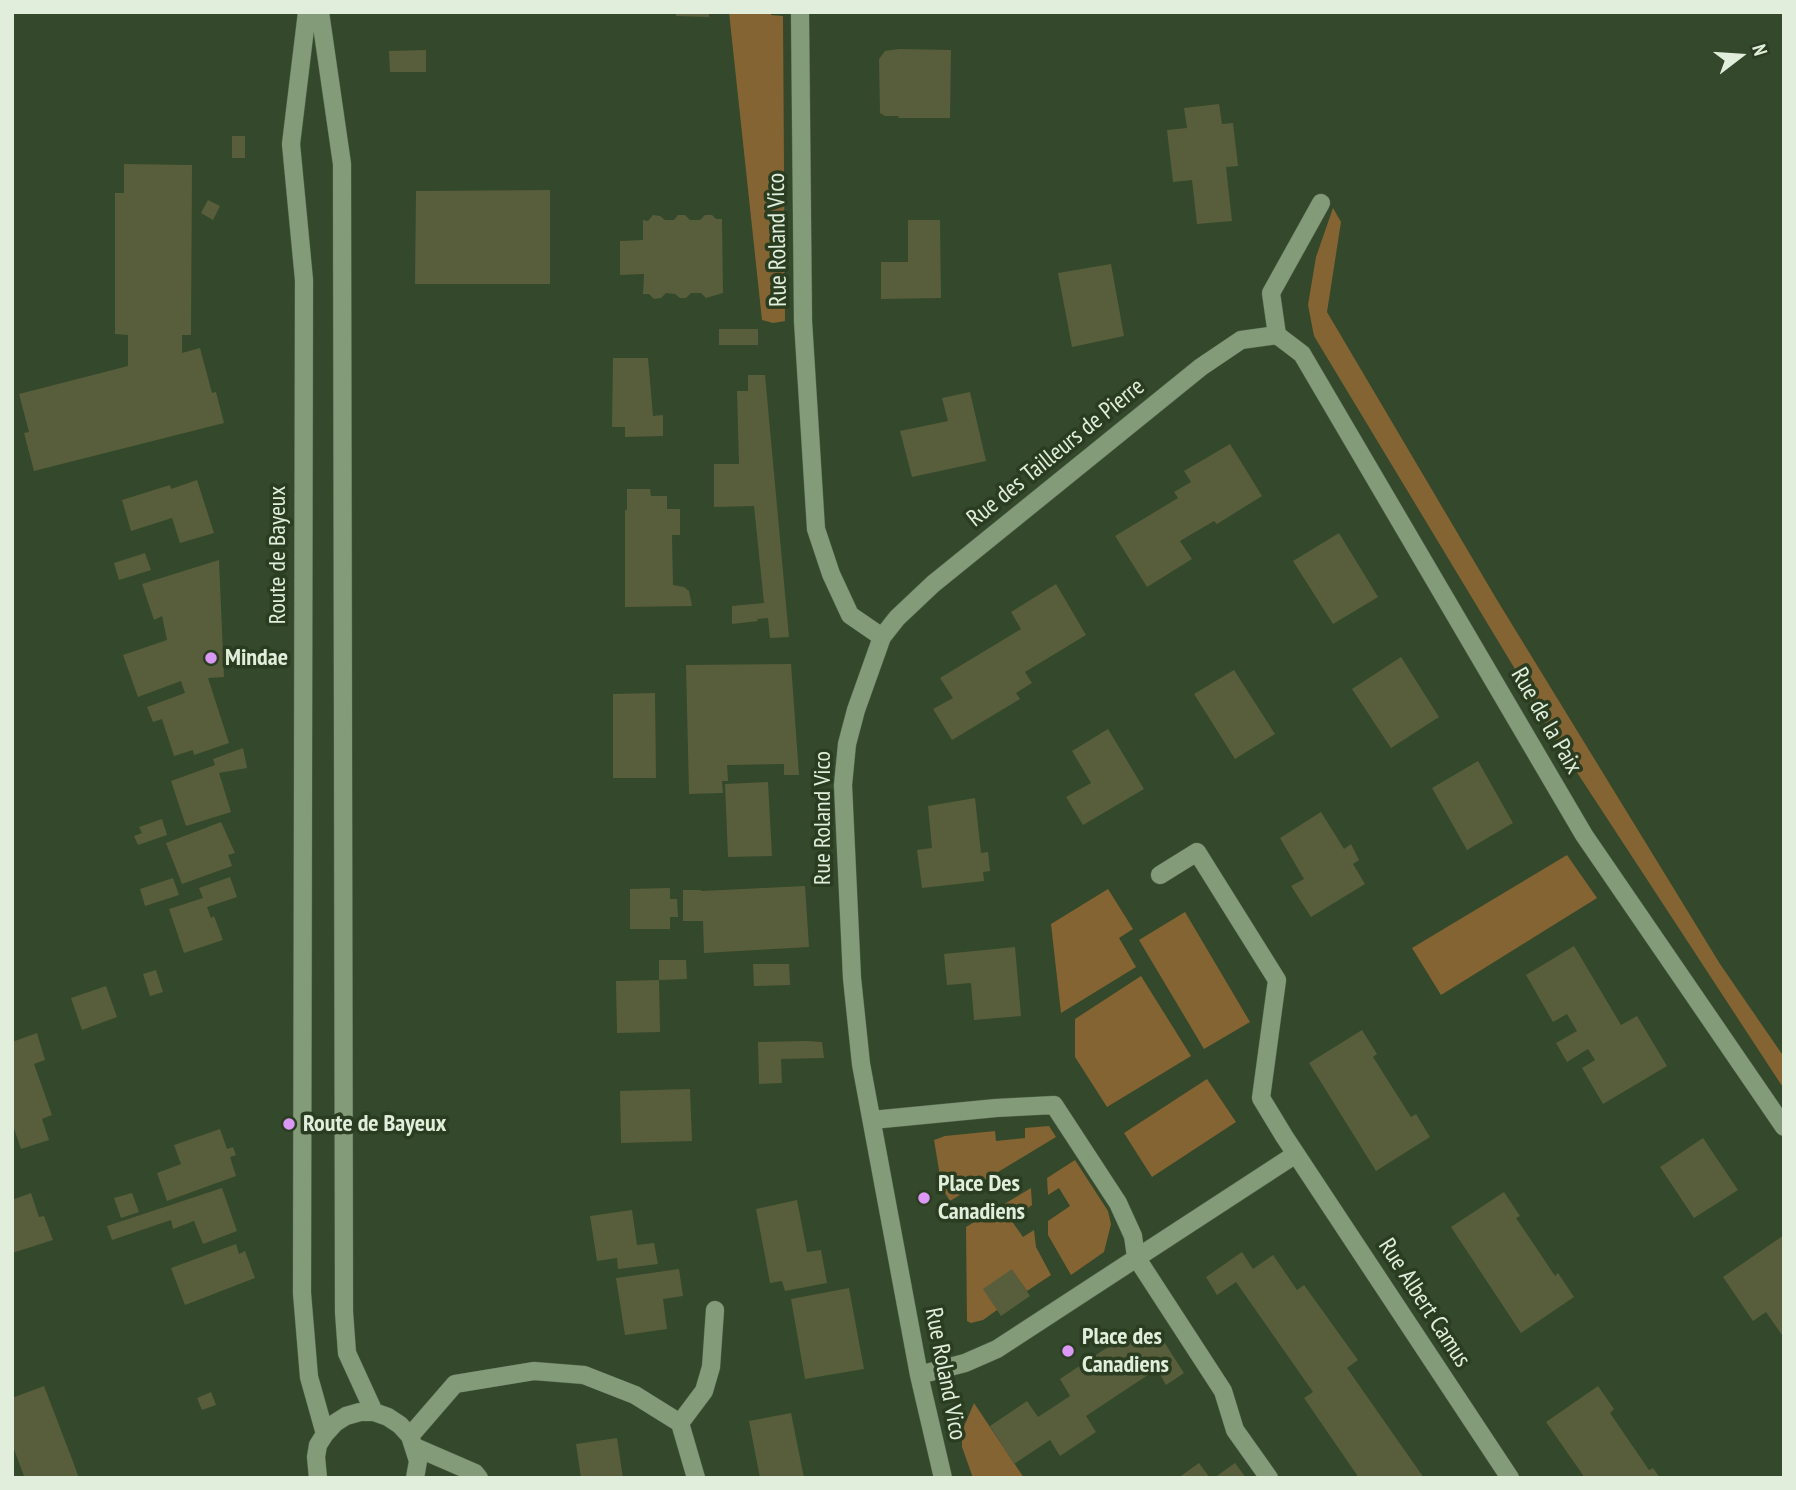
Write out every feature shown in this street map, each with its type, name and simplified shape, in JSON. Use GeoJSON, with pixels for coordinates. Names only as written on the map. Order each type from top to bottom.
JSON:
{"type":"FeatureCollection","features":[{"type":"Feature","properties":{"kind":"street","name":"Route de Bayeux"},"geometry":{"type":"LineString","coordinates":[[307,12],[291,144],[304,280],[302,1293],[309,1377],[325,1434]]}},
{"type":"Feature","properties":{"kind":"street"},"geometry":{"type":"LineString","coordinates":[[320,12],[342,164],[344,1312],[347,1353],[374,1412]]}},
{"type":"Feature","properties":{"kind":"street","name":"Rue Roland Vico"},"geometry":{"type":"LineString","coordinates":[[800,12],[803,321],[816,529],[831,574],[850,615],[882,637],[853,721],[847,744],[843,785],[852,978],[861,1064],[919,1376],[943,1478]]}},
{"type":"Feature","properties":{"kind":"street"},"geometry":{"type":"LineString","coordinates":[[1277,335],[1271,292],[1321,203]]}},
{"type":"Feature","properties":{"kind":"street","name":"Rue des Tailleurs de Pierre"},"geometry":{"type":"LineString","coordinates":[[882,637],[897,618],[933,584],[1201,367],[1241,340],[1277,335]]}},
{"type":"Feature","properties":{"kind":"street","name":"Rue de la Paix"},"geometry":{"type":"LineString","coordinates":[[1277,335],[1302,354],[1584,835],[1784,1128]]}},
{"type":"Feature","properties":{"kind":"street"},"geometry":{"type":"LineString","coordinates":[[919,1376],[965,1363],[997,1349],[1296,1154],[1261,1098],[1277,980],[1197,852],[1160,874]]}},
{"type":"Feature","properties":{"kind":"street"},"geometry":{"type":"LineString","coordinates":[[872,1119],[1054,1105],[1118,1203],[1133,1236],[1136,1257],[1223,1391],[1235,1430],[1269,1478]]}},
{"type":"Feature","properties":{"kind":"street","name":"Rue Albert Camus"},"geometry":{"type":"LineString","coordinates":[[1296,1154],[1510,1478]]}},
{"type":"Feature","properties":{"kind":"street"},"geometry":{"type":"LineString","coordinates":[[680,1423],[704,1391],[711,1367],[715,1310]]}},
{"type":"Feature","properties":{"kind":"street"},"geometry":{"type":"LineString","coordinates":[[412,1441],[455,1384],[534,1371],[584,1375],[635,1395],[680,1423],[696,1478]]}},
{"type":"Feature","properties":{"kind":"street"},"geometry":{"type":"LineString","coordinates":[[318,1478],[318,1445],[335,1423],[360,1412],[374,1412],[400,1425],[412,1441],[418,1461],[415,1478]]}},
{"type":"Feature","properties":{"kind":"street"},"geometry":{"type":"LineString","coordinates":[[412,1441],[480,1478]]}},
{"type":"Feature","properties":{"kind":"shaded area"},"geometry":{"type":"Polygon","coordinates":[[[729,12],[771,12],[771,15],[783,16],[785,321],[773,323],[762,320],[729,12]]]}},
{"type":"Feature","properties":{"kind":"shaded area"},"geometry":{"type":"Polygon","coordinates":[[[1333,208],[1341,222],[1327,312],[1497,600],[1720,964],[1784,1057],[1784,1089],[1527,696],[1530,694],[1314,336],[1308,305],[1316,257],[1333,208]]]}},
{"type":"Feature","properties":{"kind":"shaded area"},"geometry":{"type":"Polygon","coordinates":[[[1567,855],[1597,898],[1441,995],[1412,948],[1567,855]]]}},
{"type":"Feature","properties":{"kind":"shaded area"},"geometry":{"type":"Polygon","coordinates":[[[1108,889],[1133,929],[1119,938],[1136,967],[1061,1013],[1051,924],[1108,889]]]}},
{"type":"Feature","properties":{"kind":"shaded area"},"geometry":{"type":"Polygon","coordinates":[[[1185,912],[1250,1022],[1204,1049],[1139,940],[1185,912]]]}},
{"type":"Feature","properties":{"kind":"shaded area"},"geometry":{"type":"Polygon","coordinates":[[[1141,976],[1191,1056],[1107,1107],[1075,1057],[1075,1019],[1141,976]]]}},
{"type":"Feature","properties":{"kind":"shaded area"},"geometry":{"type":"Polygon","coordinates":[[[1207,1079],[1236,1122],[1152,1177],[1124,1133],[1207,1079]]]}},
{"type":"Feature","properties":{"kind":"shaded area"},"geometry":{"type":"Polygon","coordinates":[[[1049,1126],[1056,1137],[950,1201],[942,1188],[934,1140],[945,1136],[995,1131],[996,1141],[1025,1138],[1025,1128],[1049,1126]]]}},
{"type":"Feature","properties":{"kind":"shaded area"},"geometry":{"type":"Polygon","coordinates":[[[1075,1160],[1108,1211],[1111,1224],[1104,1252],[1071,1275],[1048,1235],[1048,1221],[1070,1206],[1059,1188],[1048,1195],[1047,1178],[1075,1160]]]}},
{"type":"Feature","properties":{"kind":"shaded area"},"geometry":{"type":"Polygon","coordinates":[[[1031,1188],[1032,1205],[1011,1220],[1023,1237],[1034,1230],[1036,1247],[1051,1275],[1027,1291],[1012,1270],[997,1310],[983,1320],[971,1323],[967,1321],[966,1227],[1031,1188]]]}},
{"type":"Feature","properties":{"kind":"shaded area"},"geometry":{"type":"Polygon","coordinates":[[[974,1403],[1024,1478],[973,1478],[962,1447],[962,1431],[974,1403]]]}},
{"type":"Feature","properties":{"kind":"building"},"geometry":{"type":"Polygon","coordinates":[[[676,12],[709,12],[709,17],[676,16],[676,12]]]}},
{"type":"Feature","properties":{"kind":"building"},"geometry":{"type":"Polygon","coordinates":[[[426,50],[426,72],[390,72],[389,51],[426,50]]]}},
{"type":"Feature","properties":{"kind":"building"},"geometry":{"type":"Polygon","coordinates":[[[951,50],[950,118],[898,118],[899,116],[885,116],[880,113],[879,59],[885,51],[951,50]]]}},
{"type":"Feature","properties":{"kind":"building"},"geometry":{"type":"Polygon","coordinates":[[[1219,104],[1222,124],[1233,123],[1238,166],[1226,167],[1232,221],[1197,224],[1192,180],[1173,182],[1167,130],[1187,128],[1184,108],[1219,104]]]}},
{"type":"Feature","properties":{"kind":"building"},"geometry":{"type":"Polygon","coordinates":[[[232,136],[245,136],[245,158],[232,158],[232,136]]]}},
{"type":"Feature","properties":{"kind":"building"},"geometry":{"type":"Polygon","coordinates":[[[124,164],[192,165],[191,335],[182,335],[182,353],[200,348],[212,393],[216,392],[224,423],[34,471],[24,433],[29,432],[19,394],[128,366],[128,335],[115,334],[115,193],[124,193],[124,164]]]}},
{"type":"Feature","properties":{"kind":"building"},"geometry":{"type":"Polygon","coordinates":[[[550,190],[550,284],[415,284],[416,191],[550,190]]]}},
{"type":"Feature","properties":{"kind":"building"},"geometry":{"type":"Polygon","coordinates":[[[208,200],[220,206],[213,220],[201,213],[208,200]]]}},
{"type":"Feature","properties":{"kind":"building"},"geometry":{"type":"Polygon","coordinates":[[[653,215],[665,220],[674,220],[678,215],[685,215],[690,220],[700,220],[705,215],[722,219],[723,293],[706,298],[701,293],[691,293],[686,298],[680,298],[666,293],[661,298],[654,299],[649,294],[643,294],[644,274],[620,275],[620,241],[643,240],[643,220],[648,221],[653,215]]]}},
{"type":"Feature","properties":{"kind":"building"},"geometry":{"type":"Polygon","coordinates":[[[908,220],[940,220],[941,298],[881,299],[881,262],[908,262],[908,220]]]}},
{"type":"Feature","properties":{"kind":"building"},"geometry":{"type":"Polygon","coordinates":[[[1111,264],[1124,336],[1072,347],[1058,273],[1111,264]]]}},
{"type":"Feature","properties":{"kind":"building"},"geometry":{"type":"Polygon","coordinates":[[[719,329],[758,329],[758,345],[719,345],[719,329]]]}},
{"type":"Feature","properties":{"kind":"building"},"geometry":{"type":"Polygon","coordinates":[[[613,358],[648,358],[653,416],[663,415],[663,436],[625,437],[625,427],[612,427],[613,358]]]}},
{"type":"Feature","properties":{"kind":"building"},"geometry":{"type":"Polygon","coordinates":[[[748,375],[765,375],[789,637],[770,638],[768,618],[732,624],[732,606],[764,603],[754,506],[714,507],[714,464],[739,464],[737,391],[748,391],[748,375]]]}},
{"type":"Feature","properties":{"kind":"building"},"geometry":{"type":"Polygon","coordinates":[[[970,392],[986,461],[912,477],[900,431],[948,421],[942,398],[970,392]]]}},
{"type":"Feature","properties":{"kind":"building"},"geometry":{"type":"Polygon","coordinates":[[[1230,444],[1262,496],[1217,524],[1214,521],[1180,541],[1192,559],[1147,587],[1115,536],[1178,498],[1174,492],[1191,482],[1184,471],[1230,444]]]}},
{"type":"Feature","properties":{"kind":"building"},"geometry":{"type":"Polygon","coordinates":[[[197,480],[214,533],[180,543],[172,518],[131,531],[122,500],[170,485],[171,489],[197,480]]]}},
{"type":"Feature","properties":{"kind":"building"},"geometry":{"type":"Polygon","coordinates":[[[627,489],[650,489],[651,496],[667,496],[667,509],[680,509],[680,535],[672,535],[673,585],[689,591],[692,606],[625,607],[627,489]]]}},
{"type":"Feature","properties":{"kind":"building"},"geometry":{"type":"Polygon","coordinates":[[[1339,533],[1378,597],[1333,624],[1293,561],[1339,533]]]}},
{"type":"Feature","properties":{"kind":"building"},"geometry":{"type":"Polygon","coordinates":[[[145,553],[151,570],[119,580],[114,563],[145,553]]]}},
{"type":"Feature","properties":{"kind":"building"},"geometry":{"type":"Polygon","coordinates":[[[219,560],[224,677],[208,678],[229,743],[194,755],[193,750],[174,756],[162,719],[153,722],[147,707],[185,693],[181,681],[138,697],[123,655],[167,640],[162,616],[154,620],[142,584],[219,560]]]}},
{"type":"Feature","properties":{"kind":"building"},"geometry":{"type":"Polygon","coordinates":[[[1056,584],[1086,635],[1025,672],[1032,683],[1016,693],[1020,699],[952,740],[933,709],[953,698],[940,678],[1021,629],[1011,612],[1056,584]]]}},
{"type":"Feature","properties":{"kind":"building"},"geometry":{"type":"Polygon","coordinates":[[[1401,657],[1439,717],[1391,748],[1352,689],[1401,657]]]}},
{"type":"Feature","properties":{"kind":"building"},"geometry":{"type":"Polygon","coordinates":[[[791,664],[799,775],[784,775],[784,764],[727,765],[728,781],[722,781],[723,793],[689,794],[686,665],[791,664]]]}},
{"type":"Feature","properties":{"kind":"building"},"geometry":{"type":"Polygon","coordinates":[[[1234,670],[1275,734],[1235,759],[1194,694],[1234,670]]]}},
{"type":"Feature","properties":{"kind":"building"},"geometry":{"type":"Polygon","coordinates":[[[655,693],[656,778],[613,778],[613,694],[655,693]]]}},
{"type":"Feature","properties":{"kind":"building"},"geometry":{"type":"Polygon","coordinates":[[[1108,729],[1144,789],[1083,825],[1066,797],[1091,783],[1072,751],[1108,729]]]}},
{"type":"Feature","properties":{"kind":"building"},"geometry":{"type":"Polygon","coordinates":[[[243,748],[247,768],[219,773],[231,812],[186,826],[171,781],[215,765],[213,759],[243,748]]]}},
{"type":"Feature","properties":{"kind":"building"},"geometry":{"type":"Polygon","coordinates":[[[1478,761],[1513,823],[1467,850],[1432,788],[1478,761]]]}},
{"type":"Feature","properties":{"kind":"building"},"geometry":{"type":"Polygon","coordinates":[[[768,782],[772,856],[728,857],[725,784],[768,782]]]}},
{"type":"Feature","properties":{"kind":"building"},"geometry":{"type":"Polygon","coordinates":[[[975,798],[981,853],[988,852],[990,871],[983,872],[984,881],[922,888],[917,850],[932,848],[928,806],[975,798]]]}},
{"type":"Feature","properties":{"kind":"building"},"geometry":{"type":"Polygon","coordinates":[[[1321,812],[1344,849],[1351,844],[1359,860],[1353,864],[1365,884],[1311,917],[1291,886],[1304,879],[1280,838],[1321,812]]]}},
{"type":"Feature","properties":{"kind":"building"},"geometry":{"type":"Polygon","coordinates":[[[162,819],[167,835],[138,845],[134,836],[142,833],[139,827],[162,819]]]}},
{"type":"Feature","properties":{"kind":"building"},"geometry":{"type":"Polygon","coordinates":[[[221,822],[235,853],[228,855],[232,866],[182,884],[166,843],[221,822]]]}},
{"type":"Feature","properties":{"kind":"building"},"geometry":{"type":"Polygon","coordinates":[[[230,877],[237,897],[207,907],[211,918],[214,916],[223,940],[184,953],[169,909],[203,898],[199,888],[230,877]]]}},
{"type":"Feature","properties":{"kind":"building"},"geometry":{"type":"Polygon","coordinates":[[[173,878],[179,895],[145,906],[140,889],[173,878]]]}},
{"type":"Feature","properties":{"kind":"building"},"geometry":{"type":"Polygon","coordinates":[[[805,886],[809,947],[704,953],[703,921],[683,921],[683,890],[805,886]]]}},
{"type":"Feature","properties":{"kind":"building"},"geometry":{"type":"Polygon","coordinates":[[[670,888],[670,899],[677,899],[678,917],[670,917],[670,929],[630,929],[630,889],[670,888]]]}},
{"type":"Feature","properties":{"kind":"building"},"geometry":{"type":"Polygon","coordinates":[[[1574,946],[1621,1025],[1637,1016],[1667,1066],[1603,1104],[1582,1068],[1595,1060],[1588,1049],[1567,1062],[1556,1043],[1577,1031],[1567,1014],[1553,1022],[1526,975],[1574,946]]]}},
{"type":"Feature","properties":{"kind":"building"},"geometry":{"type":"Polygon","coordinates":[[[1015,947],[1021,1016],[974,1020],[971,983],[947,985],[944,954],[1015,947]]]}},
{"type":"Feature","properties":{"kind":"building"},"geometry":{"type":"Polygon","coordinates":[[[659,960],[686,960],[687,979],[659,980],[659,960]]]}},
{"type":"Feature","properties":{"kind":"building"},"geometry":{"type":"Polygon","coordinates":[[[753,964],[789,964],[790,985],[754,986],[753,964]]]}},
{"type":"Feature","properties":{"kind":"building"},"geometry":{"type":"Polygon","coordinates":[[[156,970],[163,992],[150,996],[143,974],[156,970]]]}},
{"type":"Feature","properties":{"kind":"building"},"geometry":{"type":"Polygon","coordinates":[[[659,980],[660,1032],[617,1033],[616,981],[659,980]]]}},
{"type":"Feature","properties":{"kind":"building"},"geometry":{"type":"Polygon","coordinates":[[[106,986],[117,1017],[82,1030],[71,998],[106,986]]]}},
{"type":"Feature","properties":{"kind":"building"},"geometry":{"type":"Polygon","coordinates":[[[1362,1030],[1377,1054],[1373,1057],[1411,1117],[1416,1114],[1430,1137],[1376,1171],[1309,1063],[1362,1030]]]}},
{"type":"Feature","properties":{"kind":"building"},"geometry":{"type":"Polygon","coordinates":[[[37,1033],[45,1060],[34,1064],[52,1115],[42,1119],[49,1140],[21,1149],[12,1123],[12,1042],[37,1033]]]}},
{"type":"Feature","properties":{"kind":"building"},"geometry":{"type":"Polygon","coordinates":[[[758,1042],[822,1042],[824,1058],[781,1059],[782,1083],[759,1084],[758,1042]]]}},
{"type":"Feature","properties":{"kind":"building"},"geometry":{"type":"Polygon","coordinates":[[[690,1089],[692,1141],[621,1143],[620,1091],[690,1089]]]}},
{"type":"Feature","properties":{"kind":"building"},"geometry":{"type":"Polygon","coordinates":[[[220,1129],[227,1149],[233,1147],[236,1155],[230,1157],[236,1176],[167,1201],[157,1173],[181,1164],[174,1145],[220,1129]]]}},
{"type":"Feature","properties":{"kind":"building"},"geometry":{"type":"Polygon","coordinates":[[[1703,1138],[1738,1190],[1694,1218],[1660,1167],[1703,1138]]]}},
{"type":"Feature","properties":{"kind":"building"},"geometry":{"type":"Polygon","coordinates":[[[222,1188],[237,1231],[203,1244],[194,1221],[173,1229],[171,1220],[112,1240],[107,1226],[222,1188]]]}},
{"type":"Feature","properties":{"kind":"building"},"geometry":{"type":"Polygon","coordinates":[[[1504,1192],[1520,1216],[1516,1218],[1555,1276],[1558,1273],[1574,1297],[1521,1333],[1451,1227],[1504,1192]]]}},
{"type":"Feature","properties":{"kind":"building"},"geometry":{"type":"Polygon","coordinates":[[[31,1193],[39,1217],[44,1216],[53,1240],[12,1253],[12,1200],[31,1193]]]}},
{"type":"Feature","properties":{"kind":"building"},"geometry":{"type":"Polygon","coordinates":[[[132,1193],[139,1212],[121,1218],[114,1198],[132,1193]]]}},
{"type":"Feature","properties":{"kind":"building"},"geometry":{"type":"Polygon","coordinates":[[[797,1200],[807,1252],[821,1250],[827,1283],[785,1291],[782,1281],[770,1283],[756,1209],[797,1200]]]}},
{"type":"Feature","properties":{"kind":"building"},"geometry":{"type":"Polygon","coordinates":[[[632,1210],[637,1245],[654,1243],[658,1264],[618,1269],[617,1258],[597,1261],[590,1216],[632,1210]]]}},
{"type":"Feature","properties":{"kind":"building"},"geometry":{"type":"Polygon","coordinates":[[[1784,1235],[1784,1338],[1766,1312],[1753,1321],[1723,1277],[1784,1235]]]}},
{"type":"Feature","properties":{"kind":"building"},"geometry":{"type":"Polygon","coordinates":[[[236,1244],[239,1254],[245,1251],[255,1278],[185,1305],[171,1268],[236,1244]]]}},
{"type":"Feature","properties":{"kind":"building"},"geometry":{"type":"Polygon","coordinates":[[[1242,1252],[1253,1269],[1273,1255],[1297,1290],[1304,1285],[1358,1360],[1347,1368],[1424,1478],[1359,1478],[1304,1398],[1313,1392],[1236,1282],[1217,1295],[1206,1277],[1242,1252]]]}},
{"type":"Feature","properties":{"kind":"building"},"geometry":{"type":"Polygon","coordinates":[[[679,1269],[683,1296],[663,1299],[667,1329],[625,1335],[616,1278],[679,1269]]]}},
{"type":"Feature","properties":{"kind":"building"},"geometry":{"type":"Polygon","coordinates":[[[1012,1269],[1030,1296],[1001,1316],[983,1289],[1012,1269]]]}},
{"type":"Feature","properties":{"kind":"building"},"geometry":{"type":"Polygon","coordinates":[[[849,1288],[864,1369],[805,1379],[791,1299],[849,1288]]]}},
{"type":"Feature","properties":{"kind":"building"},"geometry":{"type":"Polygon","coordinates":[[[1132,1331],[1143,1348],[1161,1337],[1184,1373],[1166,1385],[1157,1369],[1086,1416],[1096,1432],[1060,1456],[1050,1440],[1014,1464],[990,1426],[1027,1401],[1038,1417],[1070,1396],[1060,1379],[1132,1331]]]}},
{"type":"Feature","properties":{"kind":"building"},"geometry":{"type":"Polygon","coordinates":[[[44,1386],[79,1478],[24,1476],[12,1444],[12,1398],[44,1386]]]}},
{"type":"Feature","properties":{"kind":"building"},"geometry":{"type":"Polygon","coordinates":[[[1598,1386],[1614,1409],[1610,1413],[1649,1470],[1653,1468],[1660,1478],[1585,1478],[1546,1422],[1598,1386]]]}},
{"type":"Feature","properties":{"kind":"building"},"geometry":{"type":"Polygon","coordinates":[[[211,1392],[216,1405],[202,1410],[197,1398],[211,1392]]]}},
{"type":"Feature","properties":{"kind":"building"},"geometry":{"type":"Polygon","coordinates":[[[791,1413],[804,1478],[760,1478],[749,1421],[791,1413]]]}},
{"type":"Feature","properties":{"kind":"building"},"geometry":{"type":"Polygon","coordinates":[[[617,1438],[623,1478],[581,1478],[576,1444],[617,1438]]]}},
{"type":"Feature","properties":{"kind":"building"},"geometry":{"type":"Polygon","coordinates":[[[1199,1463],[1210,1478],[1178,1478],[1199,1463]]]}},
{"type":"Feature","properties":{"kind":"building"},"geometry":{"type":"Polygon","coordinates":[[[1235,1463],[1246,1478],[1214,1478],[1235,1463]]]}},
{"type":"Feature","properties":{"kind":"place","name":"Mindae"},"geometry":{"type":"Point","coordinates":[211,658]}},
{"type":"Feature","properties":{"kind":"place","name":"Route de Bayeux"},"geometry":{"type":"Point","coordinates":[289,1124]}},
{"type":"Feature","properties":{"kind":"place","name":"Place Des Canadiens"},"geometry":{"type":"Point","coordinates":[924,1198]}},
{"type":"Feature","properties":{"kind":"place","name":"Place des Canadiens"},"geometry":{"type":"Point","coordinates":[1068,1351]}}]}
